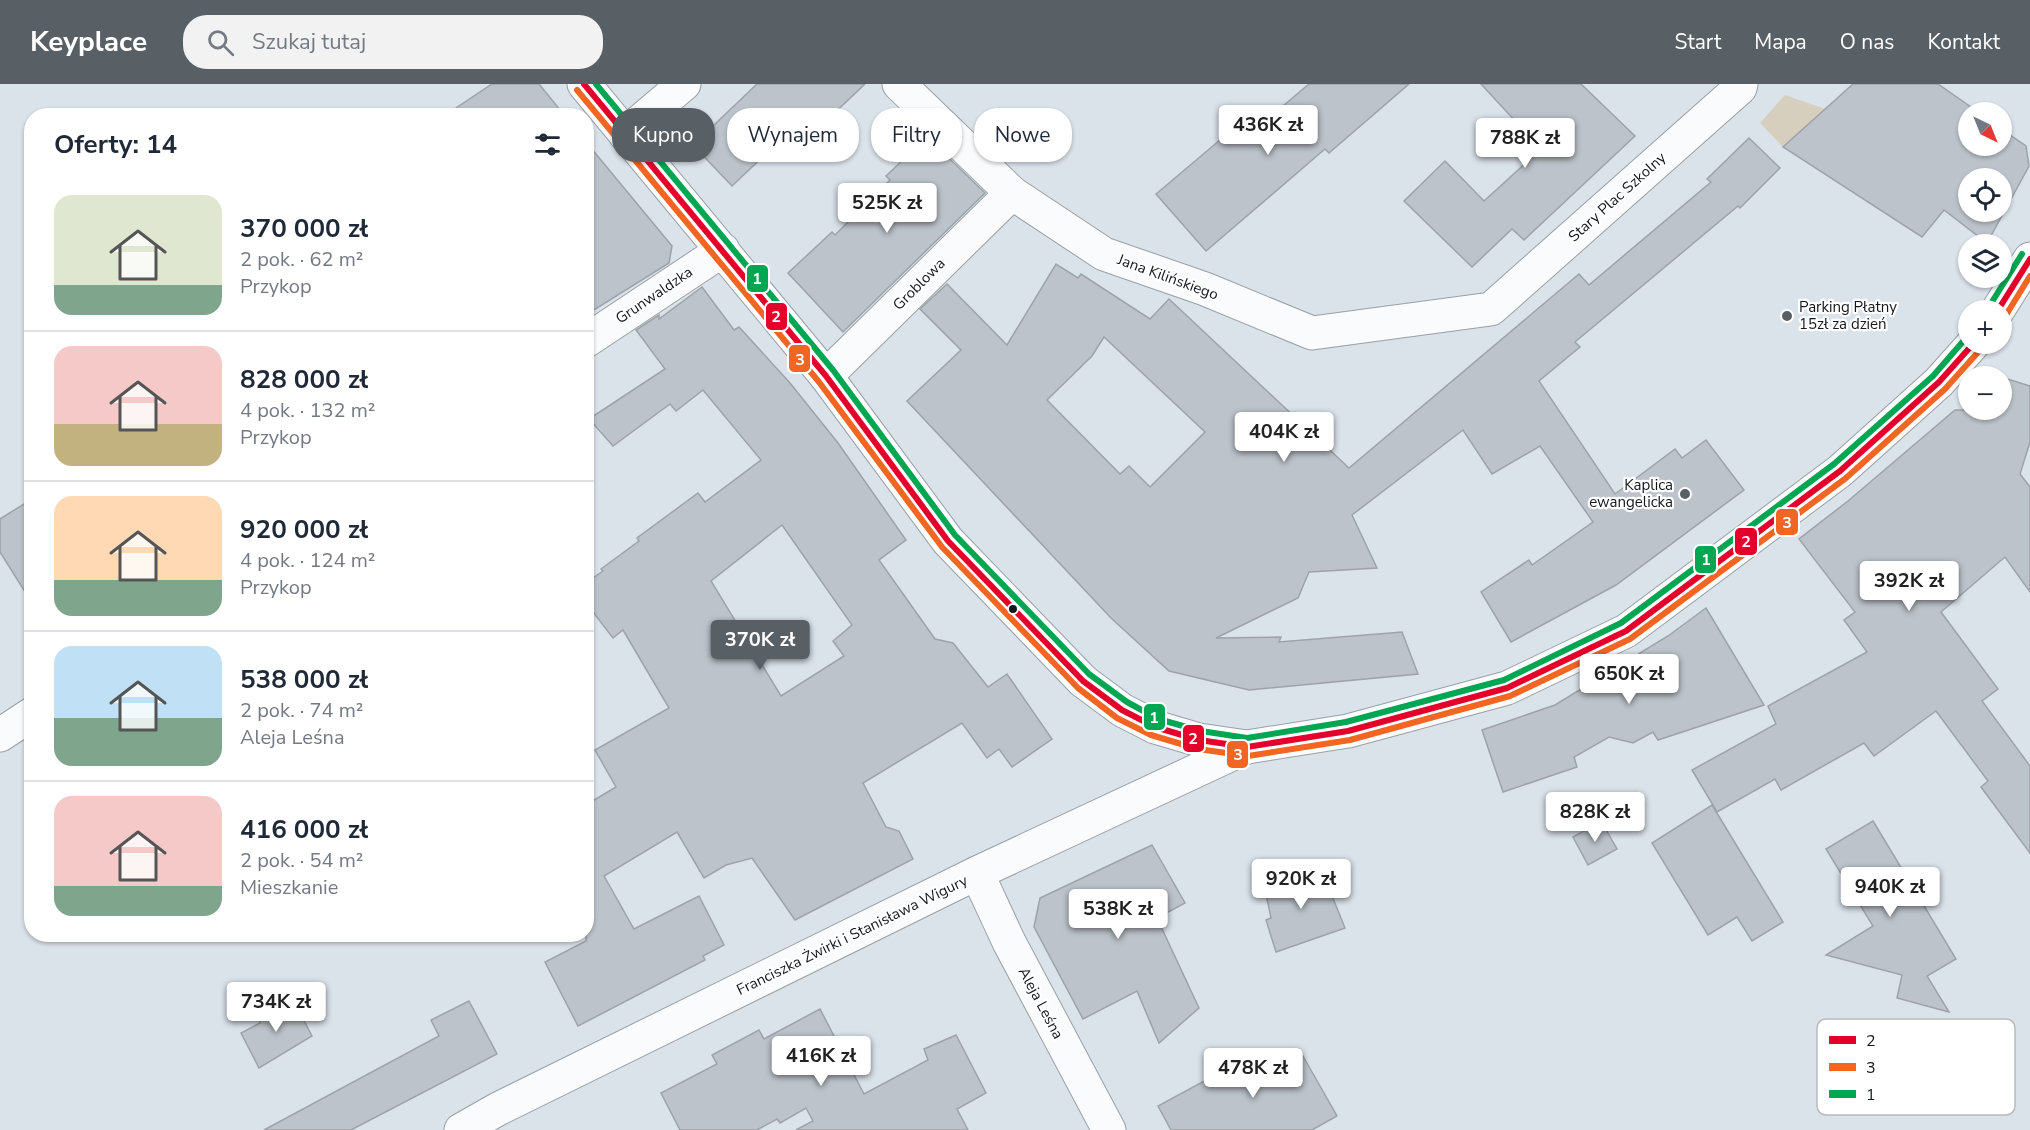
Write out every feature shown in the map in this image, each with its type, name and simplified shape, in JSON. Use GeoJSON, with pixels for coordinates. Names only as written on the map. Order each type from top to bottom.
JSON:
{"type":"FeatureCollection","features":[{"type":"Feature","properties":{"kind":"street"},"geometry":{"type":"LineString","coordinates":[[584,84],[612,118]]}},
{"type":"Feature","properties":{"kind":"street"},"geometry":{"type":"LineString","coordinates":[[656,108],[684,84]]}},
{"type":"Feature","properties":{"kind":"street","name":"Jana Kilińskiego"},"geometry":{"type":"LineString","coordinates":[[899,84],[1012,193],[1104,254],[1205,289],[1312,333],[1491,309]]}},
{"type":"Feature","properties":{"kind":"street","name":"Stary Plac Szkolny"},"geometry":{"type":"LineString","coordinates":[[1491,309],[1740,88],[1741,84]]}},
{"type":"Feature","properties":{"kind":"street"},"geometry":{"type":"LineString","coordinates":[[649,162],[826,376],[948,541],[1083,681],[1122,710],[1155,727],[1199,740],[1247,747],[1348,731],[1508,688],[1626,632],[1840,471],[1939,382],[1964,354]]}},
{"type":"Feature","properties":{"kind":"street","name":"Groblowa"},"geometry":{"type":"LineString","coordinates":[[826,376],[1012,193]]}},
{"type":"Feature","properties":{"kind":"street","name":"Grunwaldzka"},"geometry":{"type":"LineString","coordinates":[[594,336],[723,250]]}},
{"type":"Feature","properties":{"kind":"street"},"geometry":{"type":"LineString","coordinates":[[2004,300],[2030,259]]}},
{"type":"Feature","properties":{"kind":"street"},"geometry":{"type":"LineString","coordinates":[[0,735],[24,719]]}},
{"type":"Feature","properties":{"kind":"street","name":"Franciszka Żwirki i Stanisława Wigury"},"geometry":{"type":"LineString","coordinates":[[461,1130],[498,1109],[976,873],[1247,747]]}},
{"type":"Feature","properties":{"kind":"street","name":"Aleja Leśna"},"geometry":{"type":"LineString","coordinates":[[976,873],[1009,942],[1108,1130]]}},
{"type":"Feature","properties":{"kind":"shaded area"},"geometry":{"type":"Polygon","coordinates":[[[1785,95],[1825,109],[1783,147],[1760,123],[1785,95]]]}},
{"type":"Feature","properties":{"kind":"building"},"geometry":{"type":"Polygon","coordinates":[[[492,84],[539,84],[558,108],[456,108],[492,84]]]}},
{"type":"Feature","properties":{"kind":"building"},"geometry":{"type":"Polygon","coordinates":[[[757,84],[865,84],[840,108],[732,108],[757,84]]]}},
{"type":"Feature","properties":{"kind":"building"},"geometry":{"type":"Polygon","coordinates":[[[1309,84],[1409,84],[1329,153],[1325,149],[1206,251],[1156,194],[1233,129],[1243,140],[1309,84]]]}},
{"type":"Feature","properties":{"kind":"building"},"geometry":{"type":"Polygon","coordinates":[[[1481,84],[1581,84],[1635,136],[1524,240],[1512,229],[1472,267],[1404,201],[1445,161],[1484,201],[1541,149],[1481,84]]]}},
{"type":"Feature","properties":{"kind":"building"},"geometry":{"type":"Polygon","coordinates":[[[1853,84],[1938,84],[1964,102],[1958,102],[1958,156],[2012,156],[2012,136],[2026,146],[2029,166],[2012,197],[2012,168],[1958,168],[1958,221],[1944,210],[1922,237],[1783,147],[1853,84]]]}},
{"type":"Feature","properties":{"kind":"building"},"geometry":{"type":"Polygon","coordinates":[[[727,113],[727,162],[757,162],[732,186],[709,162],[715,162],[715,124],[727,113]]]}},
{"type":"Feature","properties":{"kind":"building"},"geometry":{"type":"Polygon","coordinates":[[[1749,138],[1780,168],[1740,208],[1738,206],[1575,342],[1580,347],[1539,381],[1615,494],[1675,449],[1682,458],[1706,440],[1744,490],[1616,585],[1511,642],[1481,592],[1529,560],[1532,565],[1593,522],[1540,446],[1492,474],[1463,430],[1352,515],[1377,568],[1309,572],[1298,598],[1216,638],[1281,637],[1279,642],[1402,632],[1418,674],[1249,690],[1169,671],[1111,618],[907,401],[961,350],[920,309],[947,284],[1007,345],[1056,264],[1078,278],[1081,274],[1150,319],[1169,299],[1349,468],[1579,274],[1589,285],[1711,182],[1707,179],[1749,138]],[[1104,337],[1092,356],[1047,400],[1120,474],[1129,466],[1150,487],[1205,432],[1104,337]]]}},
{"type":"Feature","properties":{"kind":"building"},"geometry":{"type":"Polygon","coordinates":[[[594,152],[672,246],[669,263],[594,310],[594,152]]]}},
{"type":"Feature","properties":{"kind":"building"},"geometry":{"type":"Polygon","coordinates":[[[901,162],[953,162],[985,193],[843,332],[788,273],[832,232],[835,235],[890,180],[886,176],[901,162]]]}},
{"type":"Feature","properties":{"kind":"building"},"geometry":{"type":"Polygon","coordinates":[[[1960,222],[1998,222],[1992,234],[1975,234],[1960,222]]]}},
{"type":"Feature","properties":{"kind":"building"},"geometry":{"type":"Polygon","coordinates":[[[702,287],[734,330],[739,327],[790,383],[838,443],[906,540],[879,560],[935,639],[953,643],[988,687],[1007,674],[1052,739],[1012,767],[999,749],[987,758],[962,723],[863,783],[886,827],[899,831],[913,859],[795,920],[752,858],[726,865],[704,878],[677,832],[604,876],[634,929],[699,896],[724,945],[703,956],[705,960],[578,1026],[545,962],[584,942],[594,942],[594,800],[616,787],[595,750],[669,708],[623,630],[613,638],[594,613],[594,577],[603,571],[601,569],[639,541],[637,538],[698,493],[705,502],[761,460],[703,390],[676,411],[670,404],[613,446],[594,425],[594,416],[665,369],[636,330],[659,315],[659,319],[702,287]],[[782,525],[711,581],[781,696],[844,656],[833,641],[852,625],[782,525]]]}},
{"type":"Feature","properties":{"kind":"building"},"geometry":{"type":"Polygon","coordinates":[[[2012,380],[2030,386],[2030,442],[2020,474],[2030,487],[2030,592],[2005,557],[1941,612],[1998,689],[1982,701],[2030,766],[2030,853],[1981,787],[1988,781],[1936,711],[1874,756],[1864,743],[1781,790],[1775,779],[1717,812],[1692,770],[1776,724],[1768,706],[1867,652],[1844,620],[1855,612],[1799,539],[1848,501],[1955,410],[1958,410],[1958,420],[2012,420],[2012,380]]]}},
{"type":"Feature","properties":{"kind":"building"},"geometry":{"type":"Polygon","coordinates":[[[24,504],[24,590],[0,552],[0,519],[24,504]]]}},
{"type":"Feature","properties":{"kind":"building"},"geometry":{"type":"Polygon","coordinates":[[[1706,608],[1764,705],[1658,740],[1653,732],[1633,743],[1609,737],[1574,757],[1577,767],[1503,792],[1482,730],[1555,705],[1668,636],[1706,608]]]}},
{"type":"Feature","properties":{"kind":"building"},"geometry":{"type":"Polygon","coordinates":[[[1712,805],[1783,922],[1752,941],[1737,917],[1708,935],[1652,843],[1712,805]]]}},
{"type":"Feature","properties":{"kind":"building"},"geometry":{"type":"Polygon","coordinates":[[[1601,821],[1617,849],[1588,865],[1573,837],[1601,821]]]}},
{"type":"Feature","properties":{"kind":"building"},"geometry":{"type":"Polygon","coordinates":[[[1873,821],[1956,959],[1927,976],[1949,1012],[1897,998],[1902,975],[1826,955],[1873,926],[1826,849],[1873,821]]]}},
{"type":"Feature","properties":{"kind":"building"},"geometry":{"type":"Polygon","coordinates":[[[1152,845],[1185,903],[1157,918],[1199,1008],[1159,1043],[1137,991],[1083,1019],[1034,927],[1040,898],[1152,845]]]}},
{"type":"Feature","properties":{"kind":"building"},"geometry":{"type":"Polygon","coordinates":[[[1301,871],[1304,878],[1322,871],[1345,928],[1276,952],[1266,920],[1271,918],[1266,894],[1273,880],[1301,871]]]}},
{"type":"Feature","properties":{"kind":"building"},"geometry":{"type":"Polygon","coordinates":[[[292,998],[312,1036],[259,1068],[241,1033],[260,1023],[258,1017],[292,998]]]}},
{"type":"Feature","properties":{"kind":"building"},"geometry":{"type":"Polygon","coordinates":[[[469,1001],[497,1054],[351,1130],[264,1130],[439,1036],[431,1020],[469,1001]]]}},
{"type":"Feature","properties":{"kind":"building"},"geometry":{"type":"Polygon","coordinates":[[[820,1009],[864,1094],[928,1060],[924,1049],[956,1035],[986,1093],[957,1109],[968,1130],[796,1130],[813,1121],[806,1108],[780,1123],[777,1119],[757,1130],[680,1130],[661,1093],[717,1064],[712,1055],[759,1030],[764,1039],[820,1009]]]}},
{"type":"Feature","properties":{"kind":"building"},"geometry":{"type":"Polygon","coordinates":[[[1299,1049],[1337,1116],[1312,1130],[1171,1130],[1158,1106],[1254,1054],[1263,1070],[1299,1049]]]}},
{"type":"Feature","properties":{"kind":"transit line","name":"2"},"geometry":{"type":"LineString","coordinates":[[584,84],[826,376],[948,541],[1083,681],[1122,710],[1155,727],[1199,740],[1247,747],[1348,731],[1507,688],[1626,631],[1840,471],[1939,382],[1964,354]]}},
{"type":"Feature","properties":{"kind":"transit line","name":"1"},"geometry":{"type":"LineString","coordinates":[[596,84],[833,370],[955,535],[1089,674],[1127,702],[1158,719],[1201,731],[1247,738],[1346,722],[1504,680],[1621,623],[1834,464],[1933,376],[1958,347]]}},
{"type":"Feature","properties":{"kind":"transit line","name":"3"},"geometry":{"type":"LineString","coordinates":[[577,90],[592,108]]}},
{"type":"Feature","properties":{"kind":"transit line","name":"3"},"geometry":{"type":"LineString","coordinates":[[594,111],[819,382],[942,547],[1078,688],[1117,718],[1151,735],[1198,749],[1248,756],[1350,740],[1510,696],[1630,639],[1846,478],[1945,389],[1976,354]]}},
{"type":"Feature","properties":{"kind":"transit line","name":"1"},"geometry":{"type":"LineString","coordinates":[[1993,300],[2022,254]]}},
{"type":"Feature","properties":{"kind":"transit line","name":"2"},"geometry":{"type":"LineString","coordinates":[[2004,300],[2030,259]]}},
{"type":"Feature","properties":{"kind":"transit line","name":"3"},"geometry":{"type":"LineString","coordinates":[[2012,305],[2030,276]]}},
{"type":"Feature","properties":{"kind":"place","name":"Parking Płatny 15zł za dzień"},"geometry":{"type":"Point","coordinates":[1787,316]}},
{"type":"Feature","properties":{"kind":"place","name":"Kaplica ewangelicka"},"geometry":{"type":"Point","coordinates":[1685,494]}}]}
